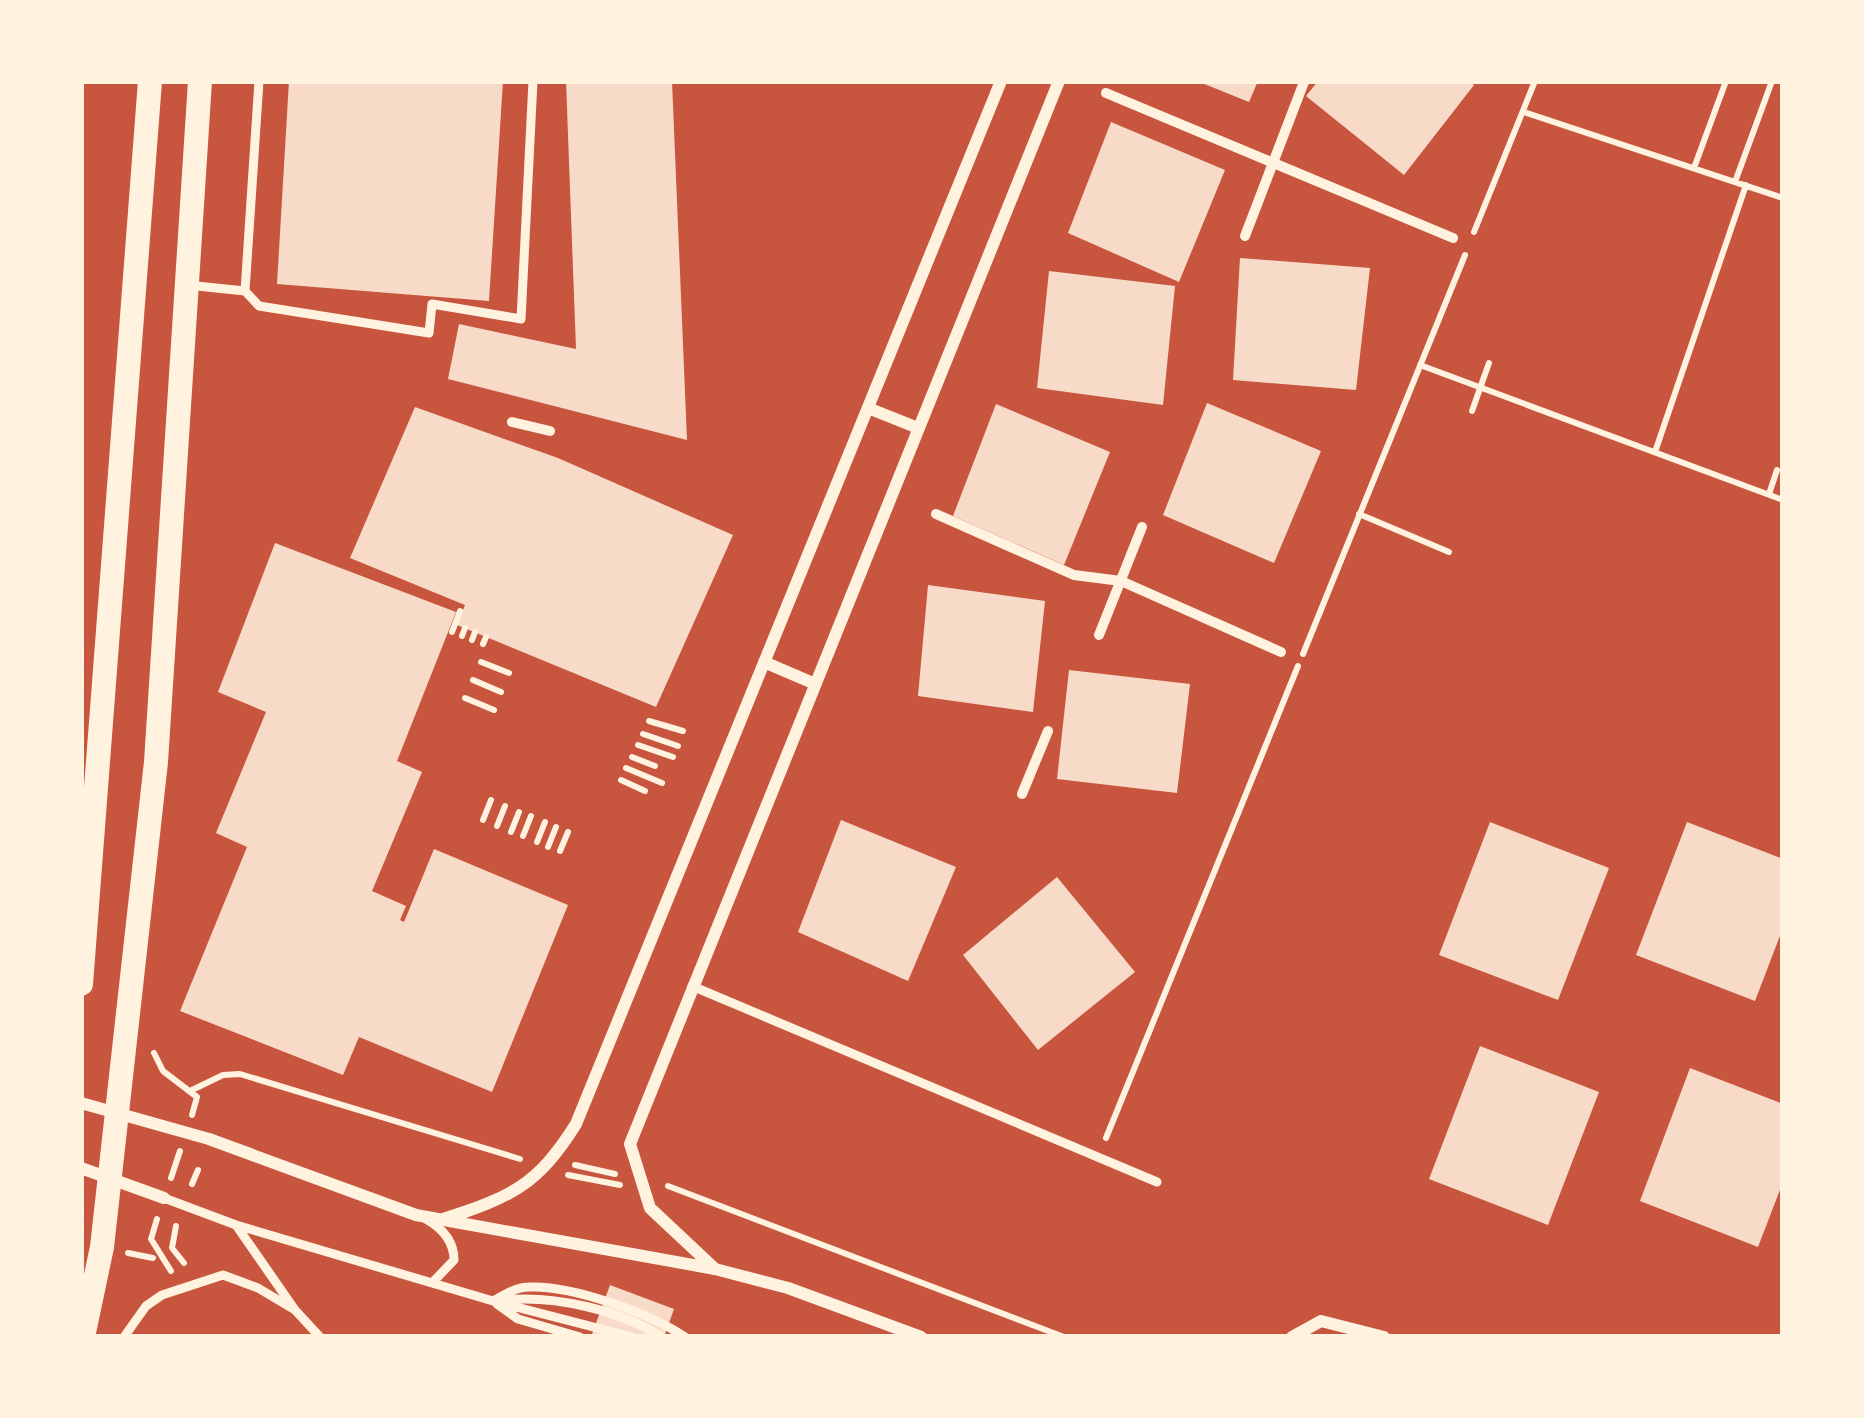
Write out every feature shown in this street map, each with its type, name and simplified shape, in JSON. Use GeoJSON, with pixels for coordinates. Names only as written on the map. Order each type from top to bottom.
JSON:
{"type":"FeatureCollection","features":[{"type":"Feature","properties":{"kind":"main road"},"geometry":{"type":"LineString","coordinates":[[81,984],[150,81]]}},
{"type":"Feature","properties":{"kind":"main road"},"geometry":{"type":"LineString","coordinates":[[83,1337],[102,1247],[156,762],[200,81]]}},
{"type":"Feature","properties":{"kind":"street"},"geometry":{"type":"LineString","coordinates":[[442,1219],[502,1200],[553,1161],[576,1124],[1000,81]]}},
{"type":"Feature","properties":{"kind":"street"},"geometry":{"type":"LineString","coordinates":[[715,1269],[650,1208],[630,1144],[1059,81]]}},
{"type":"Feature","properties":{"kind":"street"},"geometry":{"type":"LineString","coordinates":[[1248,230],[1302,87]]}},
{"type":"Feature","properties":{"kind":"street"},"geometry":{"type":"LineString","coordinates":[[1106,93],[1453,238]]}},
{"type":"Feature","properties":{"kind":"street"},"geometry":{"type":"LineString","coordinates":[[868,408],[918,428]]}},
{"type":"Feature","properties":{"kind":"street"},"geometry":{"type":"LineString","coordinates":[[512,422],[550,431]]}},
{"type":"Feature","properties":{"kind":"street"},"geometry":{"type":"LineString","coordinates":[[936,514],[1074,575],[1121,581],[1281,652]]}},
{"type":"Feature","properties":{"kind":"street"},"geometry":{"type":"LineString","coordinates":[[1101,630],[1141,531]]}},
{"type":"Feature","properties":{"kind":"street"},"geometry":{"type":"LineString","coordinates":[[764,662],[813,683]]}},
{"type":"Feature","properties":{"kind":"street"},"geometry":{"type":"LineString","coordinates":[[1022,794],[1047,734]]}},
{"type":"Feature","properties":{"kind":"street"},"geometry":{"type":"LineString","coordinates":[[81,1103],[209,1139],[416,1215],[715,1269],[788,1288],[920,1337]]}},
{"type":"Feature","properties":{"kind":"street"},"geometry":{"type":"LineString","coordinates":[[81,1168],[164,1198]]}},
{"type":"Feature","properties":{"kind":"street"},"geometry":{"type":"LineString","coordinates":[[1292,1337],[1322,1321],[1384,1337]]}},
{"type":"Feature","properties":{"kind":"lane"},"geometry":{"type":"LineString","coordinates":[[245,291],[259,81]]}},
{"type":"Feature","properties":{"kind":"lane"},"geometry":{"type":"LineString","coordinates":[[187,285],[245,291],[259,306],[429,333],[432,304],[521,319],[533,81]]}},
{"type":"Feature","properties":{"kind":"lane"},"geometry":{"type":"LineString","coordinates":[[692,986],[1157,1182]]}},
{"type":"Feature","properties":{"kind":"lane"},"geometry":{"type":"LineString","coordinates":[[164,1198],[236,1225],[632,1337]]}},
{"type":"Feature","properties":{"kind":"lane"},"geometry":{"type":"LineString","coordinates":[[416,1215],[448,1237],[454,1249],[454,1260],[432,1282]]}},
{"type":"Feature","properties":{"kind":"lane"},"geometry":{"type":"LineString","coordinates":[[236,1225],[295,1310],[320,1337]]}},
{"type":"Feature","properties":{"kind":"lane"},"geometry":{"type":"LineString","coordinates":[[124,1337],[146,1306],[162,1295],[223,1275],[258,1288],[295,1310]]}},
{"type":"Feature","properties":{"kind":"lane"},"geometry":{"type":"LineString","coordinates":[[493,1301],[529,1287],[547,1289],[622,1306],[685,1337]]}},
{"type":"Feature","properties":{"kind":"lane"},"geometry":{"type":"LineString","coordinates":[[493,1301],[535,1297],[618,1317],[662,1337]]}},
{"type":"Feature","properties":{"kind":"lane"},"geometry":{"type":"LineString","coordinates":[[493,1301],[518,1319],[580,1337]]}},
{"type":"Feature","properties":{"kind":"lane"},"geometry":{"type":"LineString","coordinates":[[880,1322],[888,1337]]}},
{"type":"Feature","properties":{"kind":"path"},"geometry":{"type":"LineString","coordinates":[[1098,1158],[1535,81]]}},
{"type":"Feature","properties":{"kind":"path"},"geometry":{"type":"LineString","coordinates":[[1694,168],[1726,81]]}},
{"type":"Feature","properties":{"kind":"path"},"geometry":{"type":"LineString","coordinates":[[1735,182],[1772,81]]}},
{"type":"Feature","properties":{"kind":"path"},"geometry":{"type":"LineString","coordinates":[[1523,112],[1783,198]]}},
{"type":"Feature","properties":{"kind":"path"},"geometry":{"type":"LineString","coordinates":[[1655,452],[1746,185]]}},
{"type":"Feature","properties":{"kind":"path"},"geometry":{"type":"LineString","coordinates":[[1472,411],[1490,363]]}},
{"type":"Feature","properties":{"kind":"path"},"geometry":{"type":"LineString","coordinates":[[1420,365],[1783,500]]}},
{"type":"Feature","properties":{"kind":"path"},"geometry":{"type":"LineString","coordinates":[[1768,494],[1777,470]]}},
{"type":"Feature","properties":{"kind":"path"},"geometry":{"type":"LineString","coordinates":[[1359,514],[1449,552]]}},
{"type":"Feature","properties":{"kind":"path"},"geometry":{"type":"LineString","coordinates":[[452,632],[460,611]]}},
{"type":"Feature","properties":{"kind":"path"},"geometry":{"type":"LineString","coordinates":[[481,662],[509,673]]}},
{"type":"Feature","properties":{"kind":"path"},"geometry":{"type":"LineString","coordinates":[[473,680],[501,692]]}},
{"type":"Feature","properties":{"kind":"path"},"geometry":{"type":"LineString","coordinates":[[466,698],[494,710]]}},
{"type":"Feature","properties":{"kind":"path"},"geometry":{"type":"LineString","coordinates":[[650,721],[683,731]]}},
{"type":"Feature","properties":{"kind":"path"},"geometry":{"type":"LineString","coordinates":[[643,734],[678,746]]}},
{"type":"Feature","properties":{"kind":"path"},"geometry":{"type":"LineString","coordinates":[[638,745],[673,757]]}},
{"type":"Feature","properties":{"kind":"path"},"geometry":{"type":"LineString","coordinates":[[632,757],[655,766]]}},
{"type":"Feature","properties":{"kind":"path"},"geometry":{"type":"LineString","coordinates":[[626,768],[662,783]]}},
{"type":"Feature","properties":{"kind":"path"},"geometry":{"type":"LineString","coordinates":[[621,780],[645,790]]}},
{"type":"Feature","properties":{"kind":"path"},"geometry":{"type":"LineString","coordinates":[[483,820],[491,800]]}},
{"type":"Feature","properties":{"kind":"path"},"geometry":{"type":"LineString","coordinates":[[497,826],[505,806]]}},
{"type":"Feature","properties":{"kind":"path"},"geometry":{"type":"LineString","coordinates":[[511,832],[519,812]]}},
{"type":"Feature","properties":{"kind":"path"},"geometry":{"type":"LineString","coordinates":[[523,836],[531,816]]}},
{"type":"Feature","properties":{"kind":"path"},"geometry":{"type":"LineString","coordinates":[[537,842],[545,822]]}},
{"type":"Feature","properties":{"kind":"path"},"geometry":{"type":"LineString","coordinates":[[548,847],[556,827]]}},
{"type":"Feature","properties":{"kind":"path"},"geometry":{"type":"LineString","coordinates":[[560,851],[568,832]]}},
{"type":"Feature","properties":{"kind":"path"},"geometry":{"type":"LineString","coordinates":[[192,1090],[223,1075],[240,1074],[512,1159]]}},
{"type":"Feature","properties":{"kind":"path"},"geometry":{"type":"LineString","coordinates":[[171,1177],[176,1161]]}},
{"type":"Feature","properties":{"kind":"path"},"geometry":{"type":"LineString","coordinates":[[566,1163],[624,1176]]}},
{"type":"Feature","properties":{"kind":"path"},"geometry":{"type":"LineString","coordinates":[[192,1184],[198,1170]]}},
{"type":"Feature","properties":{"kind":"path"},"geometry":{"type":"LineString","coordinates":[[559,1174],[627,1186]]}},
{"type":"Feature","properties":{"kind":"path"},"geometry":{"type":"LineString","coordinates":[[652,1182],[1064,1337]]}},
{"type":"Feature","properties":{"kind":"path"},"geometry":{"type":"LineString","coordinates":[[157,1220],[152,1239],[170,1268]]}},
{"type":"Feature","properties":{"kind":"path"},"geometry":{"type":"LineString","coordinates":[[176,1226],[172,1248],[184,1263]]}},
{"type":"Feature","properties":{"kind":"path"},"geometry":{"type":"LineString","coordinates":[[124,1252],[153,1258]]}},
{"type":"Feature","properties":{"kind":"building"},"geometry":{"type":"Polygon","coordinates":[[[289,81],[503,81],[489,301],[277,284],[289,81]]]}},
{"type":"Feature","properties":{"kind":"building"},"geometry":{"type":"Polygon","coordinates":[[[566,81],[672,81],[687,440],[448,379],[459,324],[576,349],[566,81]]]}},
{"type":"Feature","properties":{"kind":"building"},"geometry":{"type":"Polygon","coordinates":[[[1197,81],[1258,81],[1249,102],[1197,81]]]}},
{"type":"Feature","properties":{"kind":"building"},"geometry":{"type":"Polygon","coordinates":[[[1318,81],[1469,81],[1474,85],[1404,175],[1306,96],[1318,81]]]}},
{"type":"Feature","properties":{"kind":"building"},"geometry":{"type":"Polygon","coordinates":[[[1111,122],[1225,170],[1179,282],[1068,233],[1111,122]]]}},
{"type":"Feature","properties":{"kind":"building"},"geometry":{"type":"Polygon","coordinates":[[[1240,258],[1370,268],[1356,390],[1233,380],[1240,258]]]}},
{"type":"Feature","properties":{"kind":"building"},"geometry":{"type":"Polygon","coordinates":[[[1049,271],[1175,286],[1163,405],[1037,388],[1049,271]]]}},
{"type":"Feature","properties":{"kind":"building"},"geometry":{"type":"Polygon","coordinates":[[[1207,403],[1321,451],[1274,563],[1163,515],[1207,403]]]}},
{"type":"Feature","properties":{"kind":"building"},"geometry":{"type":"Polygon","coordinates":[[[996,404],[1110,452],[1064,565],[953,516],[996,404]]]}},
{"type":"Feature","properties":{"kind":"building"},"geometry":{"type":"Polygon","coordinates":[[[415,407],[558,458],[733,535],[656,707],[457,625],[465,605],[350,558],[415,407]]]}},
{"type":"Feature","properties":{"kind":"building"},"geometry":{"type":"Polygon","coordinates":[[[275,543],[456,612],[397,761],[422,772],[372,891],[406,906],[400,920],[404,922],[434,849],[568,905],[492,1092],[359,1037],[343,1075],[180,1011],[247,847],[216,833],[266,712],[218,692],[275,543]]]}},
{"type":"Feature","properties":{"kind":"building"},"geometry":{"type":"Polygon","coordinates":[[[928,585],[1045,601],[1033,712],[918,696],[928,585]]]}},
{"type":"Feature","properties":{"kind":"building"},"geometry":{"type":"Polygon","coordinates":[[[1069,670],[1190,684],[1177,793],[1057,779],[1069,670]]]}},
{"type":"Feature","properties":{"kind":"building"},"geometry":{"type":"Polygon","coordinates":[[[841,820],[956,867],[908,981],[798,932],[841,820]]]}},
{"type":"Feature","properties":{"kind":"building"},"geometry":{"type":"Polygon","coordinates":[[[1490,822],[1609,868],[1558,1000],[1439,955],[1490,822]]]}},
{"type":"Feature","properties":{"kind":"building"},"geometry":{"type":"Polygon","coordinates":[[[1687,822],[1783,859],[1783,928],[1755,1001],[1636,955],[1687,822]]]}},
{"type":"Feature","properties":{"kind":"building"},"geometry":{"type":"Polygon","coordinates":[[[1057,877],[1135,972],[1038,1050],[963,955],[1057,877]]]}},
{"type":"Feature","properties":{"kind":"building"},"geometry":{"type":"Polygon","coordinates":[[[1480,1046],[1599,1092],[1548,1225],[1429,1179],[1480,1046]]]}},
{"type":"Feature","properties":{"kind":"building"},"geometry":{"type":"Polygon","coordinates":[[[1690,1068],[1783,1104],[1783,1182],[1758,1247],[1640,1201],[1690,1068]]]}},
{"type":"Feature","properties":{"kind":"building"},"geometry":{"type":"Polygon","coordinates":[[[610,1285],[674,1309],[664,1337],[591,1337],[610,1285]]]}}]}
